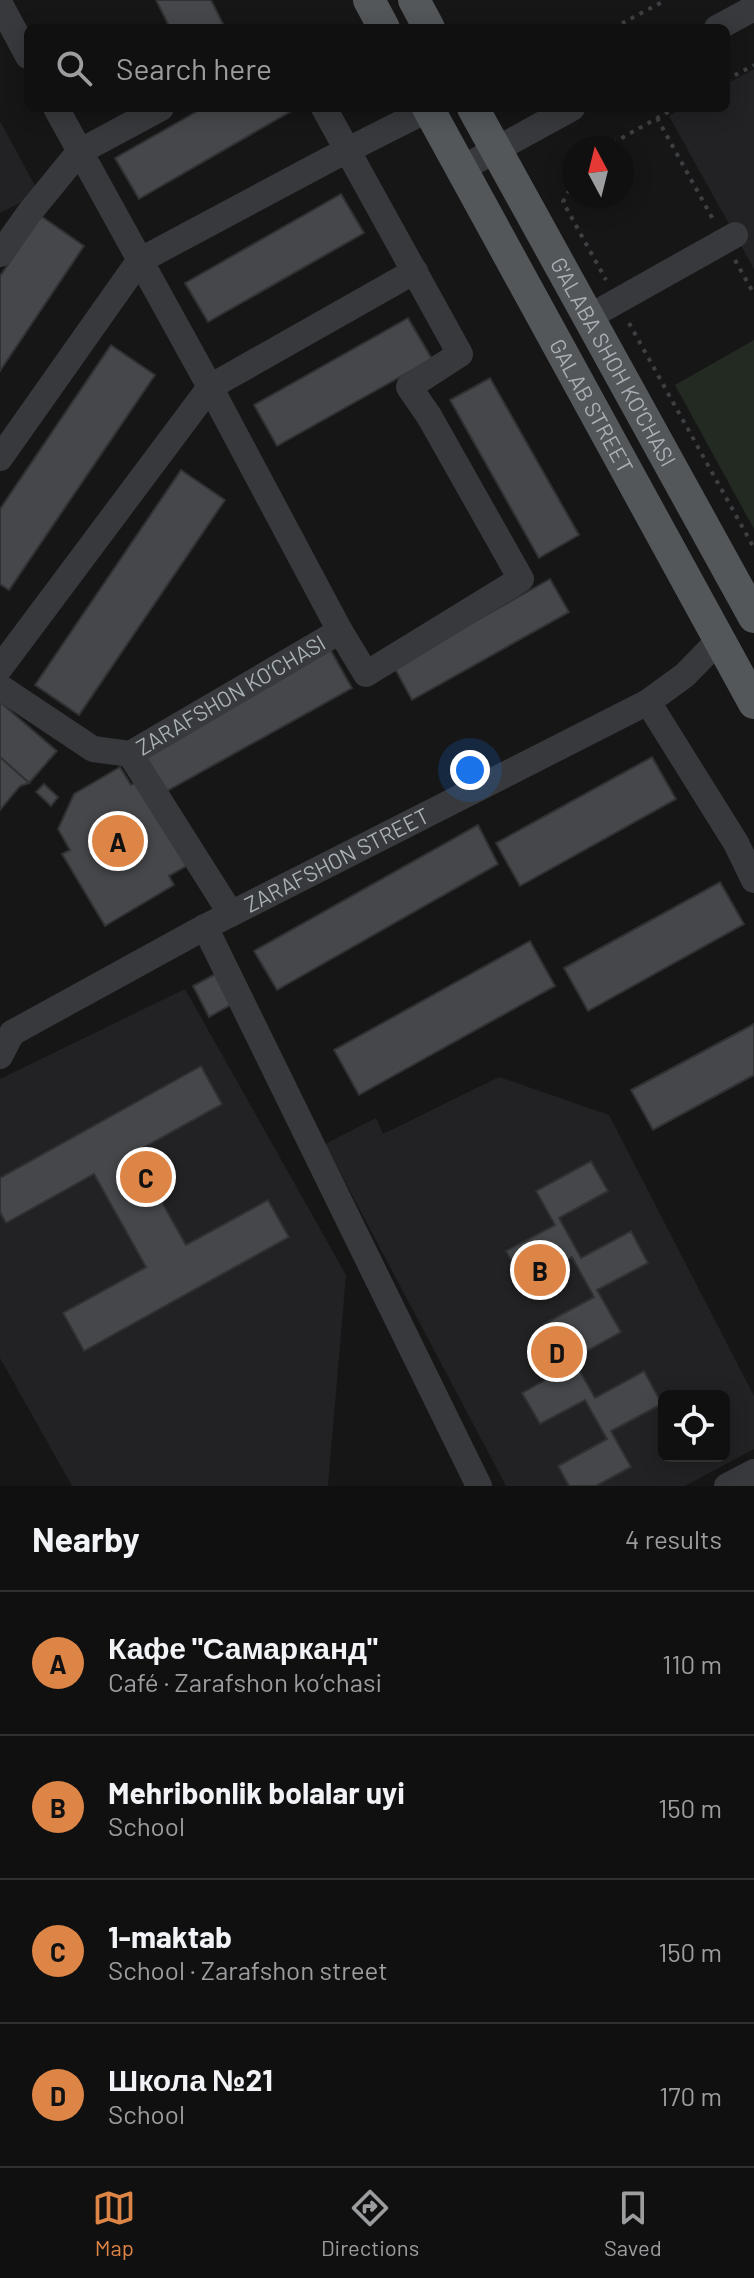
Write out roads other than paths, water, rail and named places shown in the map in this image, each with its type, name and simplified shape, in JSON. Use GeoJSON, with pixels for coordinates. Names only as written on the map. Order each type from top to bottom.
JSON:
{"type":"FeatureCollection","features":[{"type":"Feature","properties":{"kind":"main road"},"geometry":{"type":"LineString","coordinates":[[369,0],[382,24]]}},
{"type":"Feature","properties":{"kind":"main road"},"geometry":{"type":"LineString","coordinates":[[414,0],[427,24]]}},
{"type":"Feature","properties":{"kind":"main road","name":"GALAB STREET"},"geometry":{"type":"LineString","coordinates":[[430,112],[754,703]]}},
{"type":"Feature","properties":{"kind":"main road","name":"G'ALABA SHOH KO'CHASI"},"geometry":{"type":"LineString","coordinates":[[475,112],[754,617]]}},
{"type":"Feature","properties":{"kind":"street"},"geometry":{"type":"LineString","coordinates":[[0,4],[24,49]]}},
{"type":"Feature","properties":{"kind":"street"},"geometry":{"type":"LineString","coordinates":[[724,24],[754,8]]}},
{"type":"Feature","properties":{"kind":"street"},"geometry":{"type":"LineString","coordinates":[[58,112],[340,631]]}},
{"type":"Feature","properties":{"kind":"street"},"geometry":{"type":"LineString","coordinates":[[0,254],[79,152],[154,112]]}},
{"type":"Feature","properties":{"kind":"street"},"geometry":{"type":"LineString","coordinates":[[0,668],[210,387],[415,271],[326,112]]}},
{"type":"Feature","properties":{"kind":"street"},"geometry":{"type":"LineString","coordinates":[[0,458],[139,261],[422,112]]}},
{"type":"Feature","properties":{"kind":"street"},"geometry":{"type":"LineString","coordinates":[[461,169],[565,112]]}},
{"type":"Feature","properties":{"kind":"street"},"geometry":{"type":"LineString","coordinates":[[589,317],[730,238]]}},
{"type":"Feature","properties":{"kind":"street","name":"ZARAFSHON KO‘CHASI"},"geometry":{"type":"LineString","coordinates":[[231,914],[130,754],[340,631],[366,674],[521,579],[429,416],[409,387],[460,354],[415,271]]}},
{"type":"Feature","properties":{"kind":"street","name":"ZARAFSHON STREET"},"geometry":{"type":"LineString","coordinates":[[4,1033],[648,702],[685,675],[719,640]]}},
{"type":"Feature","properties":{"kind":"street"},"geometry":{"type":"LineString","coordinates":[[0,687],[93,749],[130,754]]}},
{"type":"Feature","properties":{"kind":"street"},"geometry":{"type":"LineString","coordinates":[[648,702],[736,843],[754,880]]}},
{"type":"Feature","properties":{"kind":"street"},"geometry":{"type":"LineString","coordinates":[[205,927],[479,1486]]}},
{"type":"Feature","properties":{"kind":"street"},"geometry":{"type":"LineString","coordinates":[[727,1486],[754,1472]]}},
{"type":"Feature","properties":{"kind":"place","name":"Кафе \"Самарканд\""},"geometry":{"type":"Point","coordinates":[118,841]}},
{"type":"Feature","properties":{"kind":"place","name":"1-maktab"},"geometry":{"type":"Point","coordinates":[146,1177]}},
{"type":"Feature","properties":{"kind":"place","name":"Mehribonlik bolalar uyi"},"geometry":{"type":"Point","coordinates":[540,1270]}},
{"type":"Feature","properties":{"kind":"place","name":"Школа №21"},"geometry":{"type":"Point","coordinates":[557,1352]}}]}
